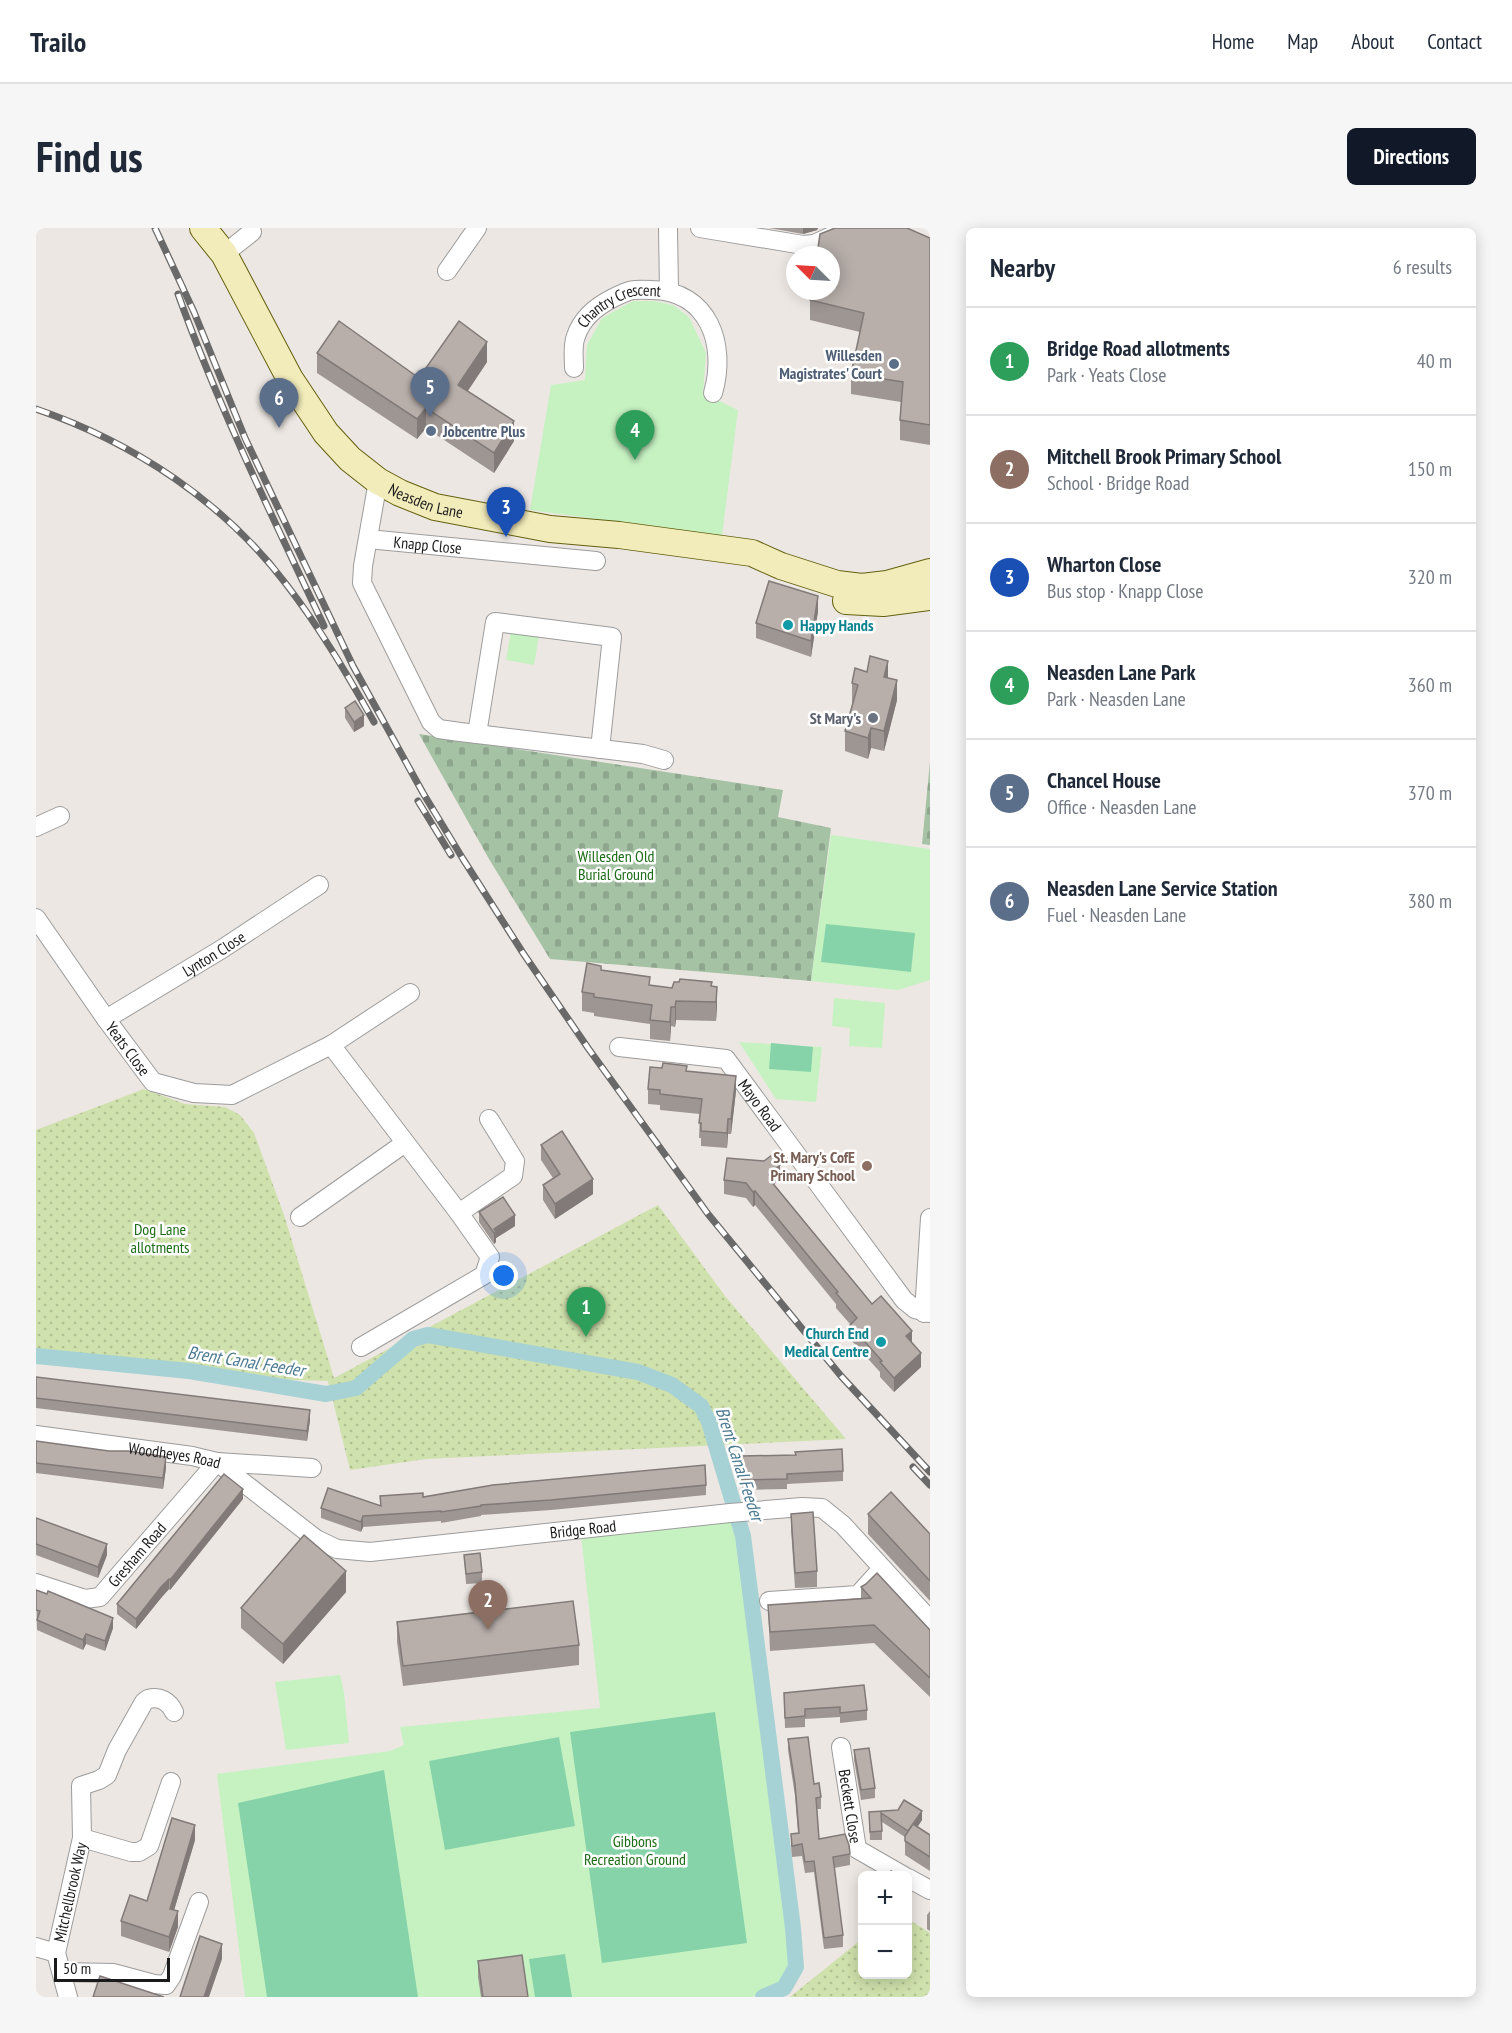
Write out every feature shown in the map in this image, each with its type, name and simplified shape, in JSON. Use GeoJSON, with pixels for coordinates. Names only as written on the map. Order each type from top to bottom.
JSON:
{"type":"FeatureCollection","features":[{"type":"Feature","properties":{"kind":"main road","name":"Neasden Lane"},"geometry":{"type":"LineString","coordinates":[[203,228],[225,254],[290,379],[326,433],[350,459],[378,481],[400,493],[435,507],[550,530],[619,535],[752,553],[782,566],[837,584],[862,587],[887,585],[930,572]]}},
{"type":"Feature","properties":{"kind":"main road","name":"Neasden Lane"},"geometry":{"type":"LineString","coordinates":[[782,566],[808,591],[843,601],[883,603],[930,597]]}},
{"type":"Feature","properties":{"kind":"street"},"geometry":{"type":"LineString","coordinates":[[447,271],[477,228]]}},
{"type":"Feature","properties":{"kind":"street","name":"Chantry Crescent"},"geometry":{"type":"LineString","coordinates":[[668,228],[669,290]]}},
{"type":"Feature","properties":{"kind":"street"},"geometry":{"type":"LineString","coordinates":[[700,228],[803,245],[814,244],[849,228]]}},
{"type":"Feature","properties":{"kind":"street"},"geometry":{"type":"LineString","coordinates":[[225,254],[252,232]]}},
{"type":"Feature","properties":{"kind":"street","name":"Chantry Crescent"},"geometry":{"type":"LineString","coordinates":[[574,368],[575,337],[595,308],[630,289],[669,290],[687,298],[704,314],[714,332],[718,360],[713,393]]}},
{"type":"Feature","properties":{"kind":"street"},"geometry":{"type":"LineString","coordinates":[[378,481],[362,583],[431,722],[439,729],[643,754],[664,760]]}},
{"type":"Feature","properties":{"kind":"street","name":"Knapp Close"},"geometry":{"type":"LineString","coordinates":[[368,539],[596,561]]}},
{"type":"Feature","properties":{"kind":"street"},"geometry":{"type":"LineString","coordinates":[[477,734],[495,622],[612,637],[600,749]]}},
{"type":"Feature","properties":{"kind":"street"},"geometry":{"type":"LineString","coordinates":[[36,827],[60,816]]}},
{"type":"Feature","properties":{"kind":"street","name":"Lynton Close"},"geometry":{"type":"LineString","coordinates":[[106,1019],[222,949],[319,885]]}},
{"type":"Feature","properties":{"kind":"street","name":"Yeats Close"},"geometry":{"type":"LineString","coordinates":[[36,918],[153,1082],[194,1093],[232,1095],[331,1046],[410,993]]}},
{"type":"Feature","properties":{"kind":"street"},"geometry":{"type":"LineString","coordinates":[[331,1046],[490,1257],[484,1275],[361,1347]]}},
{"type":"Feature","properties":{"kind":"street","name":"Mayo Road"},"geometry":{"type":"LineString","coordinates":[[619,1047],[726,1059],[904,1300],[915,1309],[927,1313]]}},
{"type":"Feature","properties":{"kind":"street"},"geometry":{"type":"LineString","coordinates":[[459,1213],[513,1176],[515,1161],[489,1119]]}},
{"type":"Feature","properties":{"kind":"street"},"geometry":{"type":"LineString","coordinates":[[300,1217],[405,1143]]}},
{"type":"Feature","properties":{"kind":"street"},"geometry":{"type":"LineString","coordinates":[[927,1313],[930,1218]]}},
{"type":"Feature","properties":{"kind":"street","name":"Woodheyes Road"},"geometry":{"type":"LineString","coordinates":[[36,1435],[192,1456],[217,1462],[312,1468]]}},
{"type":"Feature","properties":{"kind":"street","name":"Bridge Road"},"geometry":{"type":"LineString","coordinates":[[217,1462],[316,1539],[336,1550],[370,1552],[720,1514],[802,1507],[822,1509],[843,1525],[930,1620]]}},
{"type":"Feature","properties":{"kind":"street","name":"Gresham Road"},"geometry":{"type":"LineString","coordinates":[[36,1583],[85,1599],[100,1597],[217,1462]]}},
{"type":"Feature","properties":{"kind":"street"},"geometry":{"type":"LineString","coordinates":[[769,1601],[858,1595],[883,1568]]}},
{"type":"Feature","properties":{"kind":"street","name":"Mitchellbrook Way"},"geometry":{"type":"LineString","coordinates":[[68,1997],[56,1953],[82,1838],[80,1780],[99,1780],[107,1775],[117,1750],[144,1702],[152,1698],[164,1700],[171,1705],[174,1712]]}},
{"type":"Feature","properties":{"kind":"street","name":"Beckett Close"},"geometry":{"type":"LineString","coordinates":[[841,1747],[857,1849],[897,1871]]}},
{"type":"Feature","properties":{"kind":"street"},"geometry":{"type":"LineString","coordinates":[[82,1838],[131,1852],[139,1852],[149,1846],[171,1782]]}},
{"type":"Feature","properties":{"kind":"street"},"geometry":{"type":"LineString","coordinates":[[912,1880],[930,1890]]}},
{"type":"Feature","properties":{"kind":"street"},"geometry":{"type":"LineString","coordinates":[[62,1972],[113,1973],[154,1984],[166,1984],[172,1976],[200,1902]]}},
{"type":"Feature","properties":{"kind":"street"},"geometry":{"type":"LineString","coordinates":[[36,1947],[56,1953]]}},
{"type":"Feature","properties":{"kind":"green space"},"geometry":{"type":"Polygon","coordinates":[[[633,301],[654,301],[673,305],[689,317],[706,353],[703,393],[738,410],[722,536],[530,510],[551,385],[585,380],[587,345],[602,318],[633,301]]]}},
{"type":"Feature","properties":{"kind":"green space"},"geometry":{"type":"Polygon","coordinates":[[[511,631],[539,636],[534,665],[506,660],[511,631]]]}},
{"type":"Feature","properties":{"kind":"green space","name":"Willesden Old Burial Ground"},"geometry":{"type":"Polygon","coordinates":[[[419,734],[783,790],[778,817],[831,828],[811,981],[550,959],[489,859],[419,734]]]}},
{"type":"Feature","properties":{"kind":"green space"},"geometry":{"type":"Polygon","coordinates":[[[930,762],[930,845],[922,844],[930,762]]]}},
{"type":"Feature","properties":{"kind":"green space"},"geometry":{"type":"Polygon","coordinates":[[[831,835],[930,849],[930,980],[898,990],[811,981],[831,835]]]}},
{"type":"Feature","properties":{"kind":"green space"},"geometry":{"type":"Polygon","coordinates":[[[826,924],[915,933],[911,972],[821,962],[826,924]]]}},
{"type":"Feature","properties":{"kind":"green space"},"geometry":{"type":"Polygon","coordinates":[[[834,998],[885,1003],[882,1048],[849,1046],[850,1028],[832,1026],[834,998]]]}},
{"type":"Feature","properties":{"kind":"green space"},"geometry":{"type":"Polygon","coordinates":[[[739,1042],[822,1047],[816,1102],[776,1099],[739,1042]]]}},
{"type":"Feature","properties":{"kind":"green space"},"geometry":{"type":"Polygon","coordinates":[[[771,1043],[813,1047],[811,1072],[769,1069],[771,1043]]]}},
{"type":"Feature","properties":{"kind":"green space","name":"Dog Lane allotments"},"geometry":{"type":"Polygon","coordinates":[[[144,1089],[185,1104],[225,1107],[240,1115],[254,1133],[284,1215],[334,1378],[658,1205],[725,1296],[846,1439],[426,1459],[350,1470],[328,1381],[263,1379],[201,1368],[36,1350],[36,1130],[144,1089]]]}},
{"type":"Feature","properties":{"kind":"green space","name":"Gibbons Recreation Ground"},"geometry":{"type":"Polygon","coordinates":[[[740,1517],[748,1539],[802,1969],[776,1986],[752,1997],[245,1997],[217,1774],[390,1751],[404,1745],[400,1727],[600,1708],[581,1535],[740,1517]]]}},
{"type":"Feature","properties":{"kind":"green space"},"geometry":{"type":"Polygon","coordinates":[[[340,1675],[349,1743],[286,1750],[275,1682],[340,1675]]]}},
{"type":"Feature","properties":{"kind":"green space"},"geometry":{"type":"Polygon","coordinates":[[[715,1712],[747,1943],[602,1963],[570,1732],[715,1712]]]}},
{"type":"Feature","properties":{"kind":"green space"},"geometry":{"type":"Polygon","coordinates":[[[559,1737],[575,1826],[445,1850],[429,1761],[559,1737]]]}},
{"type":"Feature","properties":{"kind":"green space"},"geometry":{"type":"Polygon","coordinates":[[[384,1770],[418,1997],[267,1997],[238,1803],[384,1770]]]}},
{"type":"Feature","properties":{"kind":"green space"},"geometry":{"type":"Polygon","coordinates":[[[912,1922],[930,1933],[930,1997],[790,1997],[858,1942],[858,1979],[912,1979],[912,1922]]]}},
{"type":"Feature","properties":{"kind":"green space"},"geometry":{"type":"Polygon","coordinates":[[[565,1954],[572,1997],[535,1997],[529,1959],[565,1954]]]}},
{"type":"Feature","properties":{"kind":"building","name":"Willesden Magistrates' Court"},"geometry":{"type":"Polygon","coordinates":[[[835,228],[907,228],[930,238],[930,425],[900,420],[903,382],[851,374],[864,313],[810,300],[840,300],[840,246],[818,246],[820,234],[835,228]]]}},
{"type":"Feature","properties":{"kind":"building"},"geometry":{"type":"Polygon","coordinates":[[[339,321],[419,378],[459,321],[487,342],[458,385],[514,421],[494,453],[426,408],[417,419],[317,353],[339,321]]]}},
{"type":"Feature","properties":{"kind":"building","name":"Happy Hands"},"geometry":{"type":"Polygon","coordinates":[[[769,581],[818,596],[811,641],[756,623],[769,581]]]}},
{"type":"Feature","properties":{"kind":"building","name":"St Mary's"},"geometry":{"type":"Polygon","coordinates":[[[870,656],[888,661],[884,677],[897,680],[884,731],[871,728],[868,738],[845,731],[858,685],[852,683],[855,668],[867,672],[870,656]]]}},
{"type":"Feature","properties":{"kind":"building"},"geometry":{"type":"Polygon","coordinates":[[[355,701],[364,715],[354,722],[345,708],[355,701]]]}},
{"type":"Feature","properties":{"kind":"building"},"geometry":{"type":"Polygon","coordinates":[[[587,963],[601,966],[601,970],[650,977],[649,985],[672,988],[674,982],[679,982],[680,979],[712,982],[711,986],[717,987],[716,1002],[676,1001],[675,1007],[671,1007],[670,1022],[650,1020],[652,1005],[594,997],[594,994],[582,992],[587,963]]]}},
{"type":"Feature","properties":{"kind":"building"},"geometry":{"type":"Polygon","coordinates":[[[663,1063],[687,1066],[686,1071],[736,1076],[727,1133],[701,1131],[701,1123],[699,1123],[702,1099],[660,1094],[660,1090],[648,1089],[650,1067],[662,1068],[663,1063]]]}},
{"type":"Feature","properties":{"kind":"building"},"geometry":{"type":"Polygon","coordinates":[[[562,1131],[593,1179],[555,1204],[543,1185],[560,1174],[541,1145],[562,1131]]]}},
{"type":"Feature","properties":{"kind":"building"},"geometry":{"type":"Polygon","coordinates":[[[772,1155],[780,1165],[769,1175],[772,1178],[770,1180],[872,1304],[881,1296],[912,1331],[906,1336],[921,1353],[894,1378],[850,1325],[857,1318],[836,1293],[838,1292],[755,1191],[753,1192],[746,1183],[724,1180],[727,1158],[764,1161],[772,1155]]]}},
{"type":"Feature","properties":{"kind":"building"},"geometry":{"type":"Polygon","coordinates":[[[503,1197],[515,1215],[494,1229],[496,1232],[494,1233],[479,1212],[503,1197]]]}},
{"type":"Feature","properties":{"kind":"building"},"geometry":{"type":"Polygon","coordinates":[[[36,1377],[310,1410],[307,1431],[36,1398],[36,1377]]]}},
{"type":"Feature","properties":{"kind":"building"},"geometry":{"type":"Polygon","coordinates":[[[36,1441],[166,1457],[163,1478],[36,1463],[36,1441]]]}},
{"type":"Feature","properties":{"kind":"building"},"geometry":{"type":"Polygon","coordinates":[[[842,1449],[843,1471],[787,1474],[787,1479],[742,1480],[742,1456],[796,1455],[795,1452],[842,1449]]]}},
{"type":"Feature","properties":{"kind":"building"},"geometry":{"type":"Polygon","coordinates":[[[705,1465],[706,1485],[481,1505],[441,1512],[363,1516],[361,1522],[321,1508],[328,1488],[381,1506],[380,1496],[423,1493],[423,1497],[493,1485],[705,1465]]]}},
{"type":"Feature","properties":{"kind":"building"},"geometry":{"type":"Polygon","coordinates":[[[224,1474],[243,1489],[136,1619],[117,1604],[224,1474]]]}},
{"type":"Feature","properties":{"kind":"building"},"geometry":{"type":"Polygon","coordinates":[[[891,1492],[930,1534],[930,1581],[868,1514],[891,1492]]]}},
{"type":"Feature","properties":{"kind":"building"},"geometry":{"type":"Polygon","coordinates":[[[813,1512],[817,1571],[795,1573],[791,1514],[813,1512]]]}},
{"type":"Feature","properties":{"kind":"building"},"geometry":{"type":"Polygon","coordinates":[[[36,1518],[107,1544],[98,1567],[36,1544],[36,1518]]]}},
{"type":"Feature","properties":{"kind":"building"},"geometry":{"type":"Polygon","coordinates":[[[304,1535],[346,1571],[283,1644],[241,1608],[304,1535]]]}},
{"type":"Feature","properties":{"kind":"building"},"geometry":{"type":"Polygon","coordinates":[[[480,1553],[482,1572],[466,1574],[464,1555],[480,1553]]]}},
{"type":"Feature","properties":{"kind":"building"},"geometry":{"type":"Polygon","coordinates":[[[877,1573],[930,1630],[930,1678],[874,1625],[770,1632],[768,1605],[871,1598],[861,1587],[877,1573]]]}},
{"type":"Feature","properties":{"kind":"building"},"geometry":{"type":"Polygon","coordinates":[[[36,1590],[47,1594],[48,1591],[113,1618],[105,1641],[86,1634],[83,1640],[37,1620],[40,1611],[36,1610],[36,1590]]]}},
{"type":"Feature","properties":{"kind":"building"},"geometry":{"type":"Polygon","coordinates":[[[573,1601],[579,1645],[403,1666],[397,1622],[573,1601]]]}},
{"type":"Feature","properties":{"kind":"building"},"geometry":{"type":"Polygon","coordinates":[[[864,1685],[867,1710],[840,1713],[840,1707],[805,1709],[805,1716],[785,1718],[784,1693],[864,1685]]]}},
{"type":"Feature","properties":{"kind":"building"},"geometry":{"type":"Polygon","coordinates":[[[808,1737],[814,1784],[819,1783],[821,1797],[816,1798],[819,1839],[845,1834],[850,1854],[833,1857],[843,1935],[824,1938],[814,1861],[805,1862],[802,1844],[792,1846],[791,1834],[799,1833],[788,1739],[808,1737]]]}},
{"type":"Feature","properties":{"kind":"building"},"geometry":{"type":"Polygon","coordinates":[[[869,1748],[875,1788],[861,1790],[854,1750],[869,1748]]]}},
{"type":"Feature","properties":{"kind":"building"},"geometry":{"type":"Polygon","coordinates":[[[904,1800],[922,1811],[908,1831],[881,1813],[882,1831],[870,1832],[869,1812],[898,1810],[904,1800]]]}},
{"type":"Feature","properties":{"kind":"building"},"geometry":{"type":"Polygon","coordinates":[[[172,1818],[195,1825],[170,1909],[178,1911],[169,1937],[121,1921],[130,1895],[147,1901],[172,1818]]]}},
{"type":"Feature","properties":{"kind":"building"},"geometry":{"type":"Polygon","coordinates":[[[913,1824],[930,1835],[930,1857],[905,1841],[905,1836],[913,1824]]]}},
{"type":"Feature","properties":{"kind":"building"},"geometry":{"type":"Polygon","coordinates":[[[200,1936],[222,1944],[204,1997],[180,1997],[200,1936]]]}},
{"type":"Feature","properties":{"kind":"building"},"geometry":{"type":"Polygon","coordinates":[[[522,1955],[528,1997],[483,1997],[478,1961],[522,1955]]]}},
{"type":"Feature","properties":{"kind":"building"},"geometry":{"type":"Polygon","coordinates":[[[100,1976],[164,1997],[93,1997],[100,1976]]]}},
{"type":"Feature","properties":{"kind":"waterway","name":"Brent Canal Feeder"},"geometry":{"type":"LineString","coordinates":[[36,1356],[189,1371],[326,1394],[356,1388],[413,1339],[428,1335],[638,1372],[672,1385],[701,1406],[709,1422],[743,1536],[793,1928],[796,1967],[784,1988],[763,1997]]}},
{"type":"Feature","properties":{"kind":"railway"},"geometry":{"type":"LineString","coordinates":[[155,228],[194,312],[245,438],[353,666],[423,793],[463,859],[523,953],[588,1048],[708,1214],[841,1376],[930,1472]]}},
{"type":"Feature","properties":{"kind":"railway"},"geometry":{"type":"LineString","coordinates":[[178,294],[229,420],[324,626]]}},
{"type":"Feature","properties":{"kind":"railway"},"geometry":{"type":"LineString","coordinates":[[36,409],[72,423],[141,457],[205,501],[234,527],[261,554],[310,617],[374,722]]}},
{"type":"Feature","properties":{"kind":"railway"},"geometry":{"type":"LineString","coordinates":[[418,801],[451,855]]}},
{"type":"Feature","properties":{"kind":"railway"},"geometry":{"type":"LineString","coordinates":[[913,1467],[930,1485]]}},
{"type":"Feature","properties":{"kind":"place","name":"Willesden Magistrates' Court"},"geometry":{"type":"Point","coordinates":[894,364]}},
{"type":"Feature","properties":{"kind":"place","name":"Chancel House"},"geometry":{"type":"Point","coordinates":[430,417]}},
{"type":"Feature","properties":{"kind":"place","name":"Neasden Lane Service Station"},"geometry":{"type":"Point","coordinates":[279,428]}},
{"type":"Feature","properties":{"kind":"place","name":"Jobcentre Plus"},"geometry":{"type":"Point","coordinates":[431,431]}},
{"type":"Feature","properties":{"kind":"place","name":"Neasden Lane Park"},"geometry":{"type":"Point","coordinates":[635,460]}},
{"type":"Feature","properties":{"kind":"place","name":"Wharton Close"},"geometry":{"type":"Point","coordinates":[506,537]}},
{"type":"Feature","properties":{"kind":"place","name":"Happy Hands"},"geometry":{"type":"Point","coordinates":[788,625]}},
{"type":"Feature","properties":{"kind":"place","name":"St Mary's"},"geometry":{"type":"Point","coordinates":[873,718]}},
{"type":"Feature","properties":{"kind":"place","name":"St. Mary's CofE Primary School"},"geometry":{"type":"Point","coordinates":[867,1166]}},
{"type":"Feature","properties":{"kind":"place","name":"Bridge Road allotments"},"geometry":{"type":"Point","coordinates":[586,1337]}},
{"type":"Feature","properties":{"kind":"place","name":"Church End Medical Centre"},"geometry":{"type":"Point","coordinates":[881,1342]}},
{"type":"Feature","properties":{"kind":"place","name":"Mitchell Brook Primary School"},"geometry":{"type":"Point","coordinates":[488,1630]}}]}
